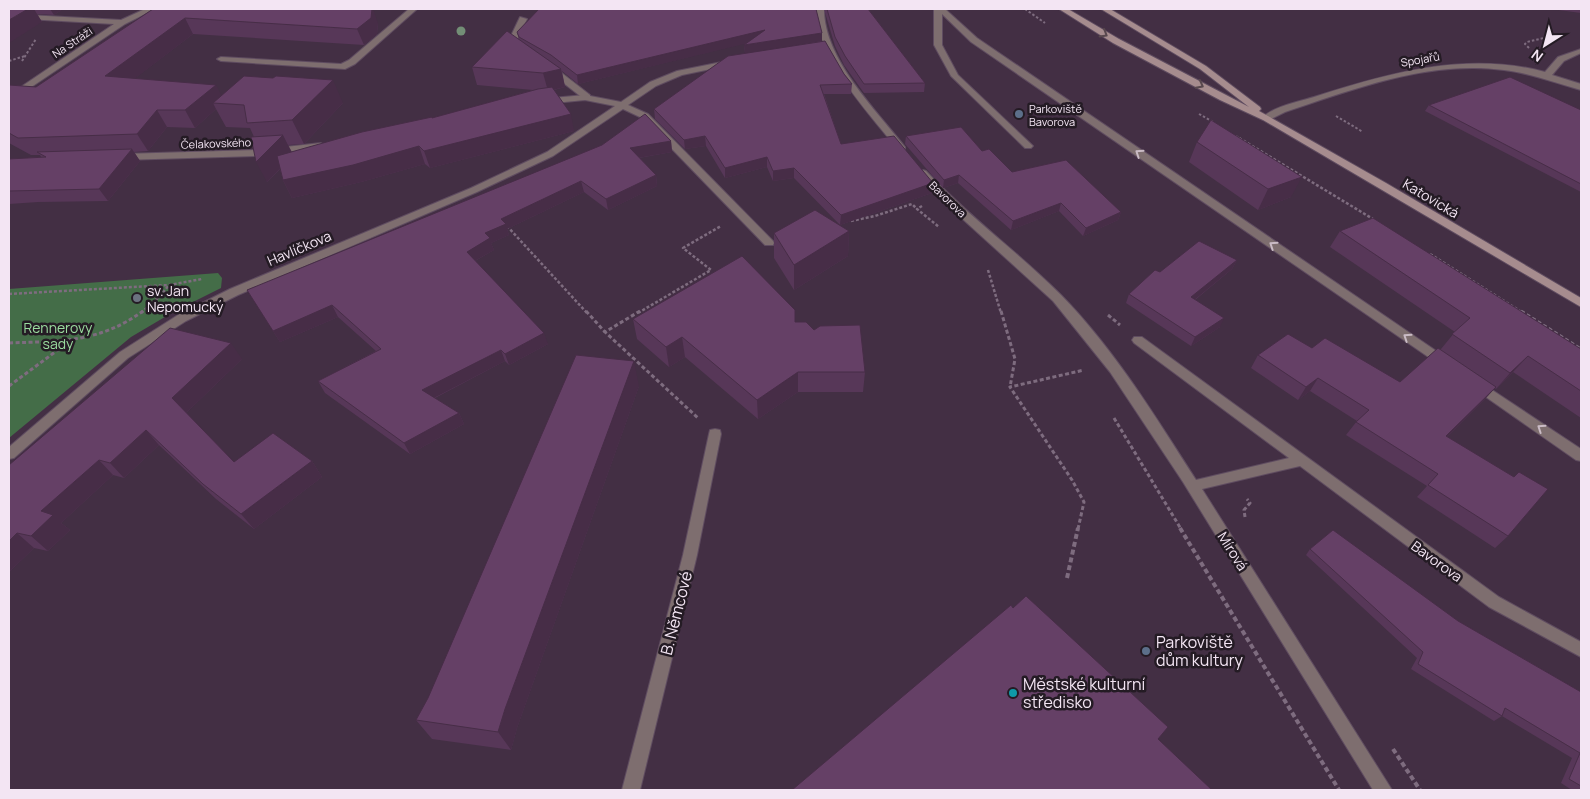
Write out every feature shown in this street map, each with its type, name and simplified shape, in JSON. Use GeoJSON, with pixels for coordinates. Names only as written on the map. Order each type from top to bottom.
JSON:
{"type":"FeatureCollection","features":[{"type":"Feature","properties":{"kind":"main road","name":"Katovická"},"geometry":{"type":"LineString","coordinates":[[1063,9],[1116,41],[1215,94],[1266,118],[1383,184],[1581,303]]}},
{"type":"Feature","properties":{"kind":"main road","name":"Katovická"},"geometry":{"type":"LineString","coordinates":[[1105,9],[1183,55],[1230,86],[1266,118]]}},
{"type":"Feature","properties":{"kind":"street","name":"Na Stráži"},"geometry":{"type":"LineString","coordinates":[[9,99],[122,22],[151,9]]}},
{"type":"Feature","properties":{"kind":"street"},"geometry":{"type":"LineString","coordinates":[[221,60],[342,67],[352,62],[413,9]]}},
{"type":"Feature","properties":{"kind":"street","name":"Bavorova"},"geometry":{"type":"LineString","coordinates":[[820,9],[824,46],[848,81],[914,164],[941,195],[1022,266],[1074,317]]}},
{"type":"Feature","properties":{"kind":"street"},"geometry":{"type":"LineString","coordinates":[[940,9],[974,40],[1450,366]]}},
{"type":"Feature","properties":{"kind":"street"},"geometry":{"type":"LineString","coordinates":[[940,9],[938,46],[955,76],[1028,146]]}},
{"type":"Feature","properties":{"kind":"street"},"geometry":{"type":"LineString","coordinates":[[9,16],[122,22]]}},
{"type":"Feature","properties":{"kind":"street"},"geometry":{"type":"LineString","coordinates":[[523,19],[513,40],[517,48],[528,55]]}},
{"type":"Feature","properties":{"kind":"street"},"geometry":{"type":"LineString","coordinates":[[1547,76],[1553,65],[1563,56],[1581,51]]}},
{"type":"Feature","properties":{"kind":"street"},"geometry":{"type":"LineString","coordinates":[[622,103],[652,84],[680,73],[745,59]]}},
{"type":"Feature","properties":{"kind":"street"},"geometry":{"type":"LineString","coordinates":[[542,64],[586,97]]}},
{"type":"Feature","properties":{"kind":"street","name":"Spojařů"},"geometry":{"type":"LineString","coordinates":[[1266,118],[1282,110],[1400,73],[1431,67],[1482,65],[1513,68],[1581,87]]}},
{"type":"Feature","properties":{"kind":"street"},"geometry":{"type":"LineString","coordinates":[[536,102],[570,97],[586,97],[622,103],[645,116],[768,243]]}},
{"type":"Feature","properties":{"kind":"street","name":"Havlíčkova"},"geometry":{"type":"LineString","coordinates":[[9,454],[124,356],[182,318],[234,292],[513,172],[550,154],[622,103]]}},
{"type":"Feature","properties":{"kind":"street","name":"Čelakovského"},"geometry":{"type":"LineString","coordinates":[[108,158],[258,153],[329,145]]}},
{"type":"Feature","properties":{"kind":"street","name":"Mírová"},"geometry":{"type":"LineString","coordinates":[[1074,317],[1110,363],[1192,486],[1383,790]]}},
{"type":"Feature","properties":{"kind":"street","name":"Bavorova"},"geometry":{"type":"LineString","coordinates":[[1138,340],[1494,602],[1581,650]]}},
{"type":"Feature","properties":{"kind":"street"},"geometry":{"type":"LineString","coordinates":[[1466,377],[1581,456]]}},
{"type":"Feature","properties":{"kind":"street","name":"B. Němcové"},"geometry":{"type":"LineString","coordinates":[[631,790],[690,555],[715,434]]}},
{"type":"Feature","properties":{"kind":"street"},"geometry":{"type":"LineString","coordinates":[[1192,486],[1300,461]]}},
{"type":"Feature","properties":{"kind":"path"},"geometry":{"type":"LineString","coordinates":[[1025,9],[1048,24]]}},
{"type":"Feature","properties":{"kind":"path"},"geometry":{"type":"LineString","coordinates":[[1531,49],[1525,43],[1545,36],[1563,34]]}},
{"type":"Feature","properties":{"kind":"path"},"geometry":{"type":"LineString","coordinates":[[21,63],[36,38],[33,37]]}},
{"type":"Feature","properties":{"kind":"path"},"geometry":{"type":"LineString","coordinates":[[1191,109],[1216,124]]}},
{"type":"Feature","properties":{"kind":"path"},"geometry":{"type":"LineString","coordinates":[[1332,114],[1363,132]]}},
{"type":"Feature","properties":{"kind":"path"},"geometry":{"type":"LineString","coordinates":[[1232,134],[1373,219]]}},
{"type":"Feature","properties":{"kind":"path"},"geometry":{"type":"LineString","coordinates":[[917,209],[941,195]]}},
{"type":"Feature","properties":{"kind":"path"},"geometry":{"type":"LineString","coordinates":[[848,221],[875,216],[912,204],[940,228]]}},
{"type":"Feature","properties":{"kind":"path"},"geometry":{"type":"LineString","coordinates":[[605,332],[711,270],[683,248],[741,214]]}},
{"type":"Feature","properties":{"kind":"path"},"geometry":{"type":"LineString","coordinates":[[507,225],[605,332],[715,434]]}},
{"type":"Feature","properties":{"kind":"path"},"geometry":{"type":"LineString","coordinates":[[1423,250],[1581,349]]}},
{"type":"Feature","properties":{"kind":"path"},"geometry":{"type":"LineString","coordinates":[[993,271],[986,264],[1015,359],[1010,387],[1084,502],[1067,578]]}},
{"type":"Feature","properties":{"kind":"path"},"geometry":{"type":"LineString","coordinates":[[9,294],[169,285],[204,279]]}},
{"type":"Feature","properties":{"kind":"path"},"geometry":{"type":"LineString","coordinates":[[9,342],[70,341],[113,327],[144,311],[163,296],[169,285]]}},
{"type":"Feature","properties":{"kind":"path"},"geometry":{"type":"LineString","coordinates":[[9,386],[70,341]]}},
{"type":"Feature","properties":{"kind":"path"},"geometry":{"type":"LineString","coordinates":[[1078,362],[1089,378]]}},
{"type":"Feature","properties":{"kind":"path"},"geometry":{"type":"LineString","coordinates":[[1010,387],[1067,374]]}},
{"type":"Feature","properties":{"kind":"path"},"geometry":{"type":"LineString","coordinates":[[1109,411],[1339,790]]}},
{"type":"Feature","properties":{"kind":"green space","name":"Rennerovy sady"},"geometry":{"type":"Polygon","coordinates":[[[218,273],[222,278],[221,288],[175,311],[131,337],[9,438],[9,289],[218,273]]]}},
{"type":"Feature","properties":{"kind":"building"},"geometry":{"type":"Polygon","coordinates":[[[9,9],[28,9],[9,20],[9,9]]]}},
{"type":"Feature","properties":{"kind":"building"},"geometry":{"type":"Polygon","coordinates":[[[153,9],[372,9],[371,18],[357,29],[185,18],[105,76],[216,85],[185,110],[157,110],[137,134],[18,138],[9,133],[9,85],[36,87],[153,9]]]}},
{"type":"Feature","properties":{"kind":"building"},"geometry":{"type":"Polygon","coordinates":[[[539,9],[816,9],[822,33],[744,45],[765,30],[577,75],[551,55],[519,37],[517,32],[539,9]]]}},
{"type":"Feature","properties":{"kind":"building"},"geometry":{"type":"Polygon","coordinates":[[[827,9],[868,9],[925,83],[864,84],[835,37],[827,9]]]}},
{"type":"Feature","properties":{"kind":"building"},"geometry":{"type":"Polygon","coordinates":[[[507,31],[561,69],[543,73],[472,67],[507,31]]]}},
{"type":"Feature","properties":{"kind":"building"},"geometry":{"type":"Polygon","coordinates":[[[825,41],[852,84],[820,85],[841,144],[894,136],[933,183],[841,215],[794,168],[773,171],[767,157],[725,168],[705,136],[684,140],[654,109],[728,56],[825,41]]]}},
{"type":"Feature","properties":{"kind":"building"},"geometry":{"type":"Polygon","coordinates":[[[244,76],[333,80],[292,120],[247,123],[244,105],[213,103],[244,76]]]}},
{"type":"Feature","properties":{"kind":"building"},"geometry":{"type":"Polygon","coordinates":[[[1510,77],[1581,110],[1581,184],[1429,105],[1510,77]]]}},
{"type":"Feature","properties":{"kind":"building"},"geometry":{"type":"Polygon","coordinates":[[[552,87],[571,114],[424,151],[419,146],[353,165],[283,180],[277,156],[362,132],[432,118],[538,89],[552,87]]]}},
{"type":"Feature","properties":{"kind":"building"},"geometry":{"type":"Polygon","coordinates":[[[645,114],[671,141],[630,148],[656,175],[606,199],[581,181],[501,219],[506,224],[485,233],[490,238],[467,252],[544,333],[505,354],[501,350],[422,390],[459,413],[404,443],[318,381],[381,349],[332,305],[273,331],[247,290],[602,145],[645,114]]]}},
{"type":"Feature","properties":{"kind":"building"},"geometry":{"type":"Polygon","coordinates":[[[1211,120],[1302,177],[1268,189],[1197,142],[1211,120]]]}},
{"type":"Feature","properties":{"kind":"building"},"geometry":{"type":"Polygon","coordinates":[[[961,127],[982,151],[989,149],[1012,172],[1066,160],[1121,212],[1086,228],[1061,203],[1013,221],[959,175],[944,180],[906,136],[961,127]]]}},
{"type":"Feature","properties":{"kind":"building"},"geometry":{"type":"Polygon","coordinates":[[[283,135],[256,162],[251,137],[283,135]]]}},
{"type":"Feature","properties":{"kind":"building"},"geometry":{"type":"Polygon","coordinates":[[[132,149],[99,189],[9,191],[9,159],[46,157],[37,152],[132,149]]]}},
{"type":"Feature","properties":{"kind":"building"},"geometry":{"type":"Polygon","coordinates":[[[815,210],[849,231],[794,265],[774,233],[815,210]]]}},
{"type":"Feature","properties":{"kind":"building"},"geometry":{"type":"Polygon","coordinates":[[[1373,218],[1581,349],[1581,391],[1528,356],[1510,373],[1452,334],[1470,318],[1340,231],[1373,218]]]}},
{"type":"Feature","properties":{"kind":"building"},"geometry":{"type":"Polygon","coordinates":[[[1199,241],[1237,260],[1191,297],[1224,318],[1195,337],[1129,294],[1155,270],[1160,272],[1199,241]]]}},
{"type":"Feature","properties":{"kind":"building"},"geometry":{"type":"Polygon","coordinates":[[[742,256],[795,310],[795,322],[806,322],[814,330],[820,326],[860,325],[865,372],[798,372],[757,400],[682,337],[666,347],[633,319],[742,256]]]}},
{"type":"Feature","properties":{"kind":"building"},"geometry":{"type":"Polygon","coordinates":[[[170,328],[231,343],[172,398],[234,462],[273,433],[312,461],[241,514],[203,484],[146,430],[110,463],[99,460],[41,511],[53,515],[31,536],[17,533],[9,541],[9,465],[170,328]]]}},
{"type":"Feature","properties":{"kind":"building"},"geometry":{"type":"Polygon","coordinates":[[[1288,334],[1312,348],[1325,338],[1400,382],[1438,348],[1496,387],[1446,436],[1514,477],[1519,472],[1548,489],[1508,536],[1428,485],[1438,474],[1356,422],[1369,410],[1318,378],[1306,387],[1258,355],[1288,334]]]}},
{"type":"Feature","properties":{"kind":"building"},"geometry":{"type":"Polygon","coordinates":[[[576,355],[634,361],[498,732],[416,720],[428,698],[576,355]]]}},
{"type":"Feature","properties":{"kind":"building"},"geometry":{"type":"Polygon","coordinates":[[[1333,530],[1458,621],[1581,692],[1581,786],[1569,779],[1580,753],[1505,708],[1502,716],[1418,664],[1423,652],[1310,549],[1333,530]]]}},
{"type":"Feature","properties":{"kind":"building","name":"Městské kulturní středisko"},"geometry":{"type":"Polygon","coordinates":[[[1026,596],[1168,727],[1158,739],[1212,790],[792,790],[1011,605],[1013,608],[1026,596]]]}},
{"type":"Feature","properties":{"kind":"place","name":"Parkoviště Bavorova"},"geometry":{"type":"Point","coordinates":[1019,114]}},
{"type":"Feature","properties":{"kind":"place","name":"sv. Jan Nepomucký"},"geometry":{"type":"Point","coordinates":[137,298]}},
{"type":"Feature","properties":{"kind":"place","name":"Parkoviště dům kultury"},"geometry":{"type":"Point","coordinates":[1146,651]}},
{"type":"Feature","properties":{"kind":"place","name":"Městské kulturní středisko"},"geometry":{"type":"Point","coordinates":[1013,693]}}]}
